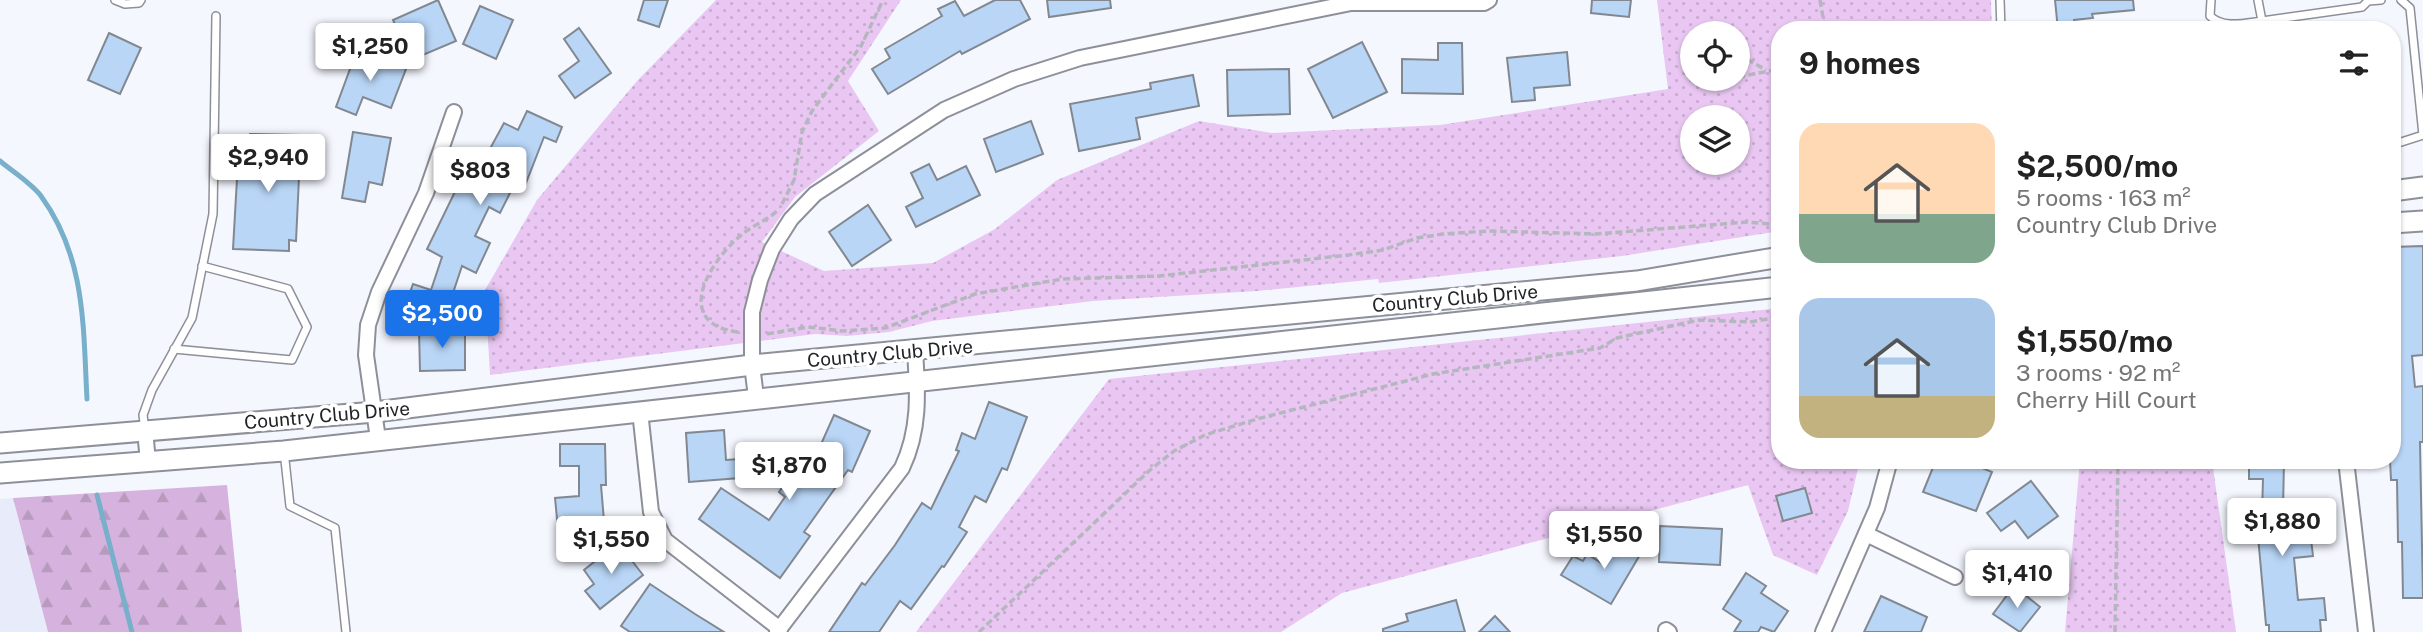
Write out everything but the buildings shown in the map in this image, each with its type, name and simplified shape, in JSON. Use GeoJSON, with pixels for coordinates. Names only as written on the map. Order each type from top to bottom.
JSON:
{"type":"FeatureCollection","features":[{"type":"Feature","properties":{"kind":"main road"},"geometry":{"type":"LineString","coordinates":[[2401,190],[2423,187]]}},
{"type":"Feature","properties":{"kind":"main road"},"geometry":{"type":"LineString","coordinates":[[2401,222],[2423,221]]}},
{"type":"Feature","properties":{"kind":"main road","name":"Country Club Drive"},"geometry":{"type":"LineString","coordinates":[[0,443],[375,412],[752,365],[1637,281],[1771,259]]}},
{"type":"Feature","properties":{"kind":"main road","name":"Country Club Drive"},"geometry":{"type":"LineString","coordinates":[[0,473],[284,451],[756,397],[917,382],[1771,289]]}},
{"type":"Feature","properties":{"kind":"street"},"geometry":{"type":"LineString","coordinates":[[756,397],[751,333],[760,280],[772,249],[791,219],[815,194],[835,180],[956,105],[1014,79],[1080,58],[1337,6],[1484,3],[1489,0]]}},
{"type":"Feature","properties":{"kind":"street"},"geometry":{"type":"LineString","coordinates":[[378,439],[366,355],[369,325],[379,292],[426,193],[454,112]]}},
{"type":"Feature","properties":{"kind":"street"},"geometry":{"type":"LineString","coordinates":[[640,411],[651,512],[665,540],[778,630],[902,468],[917,425],[915,351]]}},
{"type":"Feature","properties":{"kind":"street"},"geometry":{"type":"LineString","coordinates":[[145,431],[148,461]]}},
{"type":"Feature","properties":{"kind":"street"},"geometry":{"type":"LineString","coordinates":[[1823,632],[1877,508],[1888,469]]}},
{"type":"Feature","properties":{"kind":"street"},"geometry":{"type":"LineString","coordinates":[[2347,469],[2366,632]]}},
{"type":"Feature","properties":{"kind":"street"},"geometry":{"type":"LineString","coordinates":[[1866,534],[1955,577]]}},
{"type":"Feature","properties":{"kind":"lane"},"geometry":{"type":"LineString","coordinates":[[115,0],[125,4],[139,3],[141,0]]}},
{"type":"Feature","properties":{"kind":"lane"},"geometry":{"type":"LineString","coordinates":[[2000,0],[2001,21]]}},
{"type":"Feature","properties":{"kind":"lane"},"geometry":{"type":"LineString","coordinates":[[2211,0],[2210,16],[2216,21]]}},
{"type":"Feature","properties":{"kind":"lane"},"geometry":{"type":"LineString","coordinates":[[2258,0],[2261,21]]}},
{"type":"Feature","properties":{"kind":"lane"},"geometry":{"type":"LineString","coordinates":[[2288,21],[2362,7],[2368,1],[2381,0]]}},
{"type":"Feature","properties":{"kind":"lane"},"geometry":{"type":"LineString","coordinates":[[2401,0],[2410,8],[2423,135],[2401,142]]}},
{"type":"Feature","properties":{"kind":"lane"},"geometry":{"type":"LineString","coordinates":[[145,431],[144,415],[152,390],[192,318],[212,214],[216,16]]}},
{"type":"Feature","properties":{"kind":"lane"},"geometry":{"type":"LineString","coordinates":[[174,349],[292,360],[307,327],[288,289],[202,266]]}},
{"type":"Feature","properties":{"kind":"lane"},"geometry":{"type":"LineString","coordinates":[[284,451],[290,506],[335,528],[345,632]]}},
{"type":"Feature","properties":{"kind":"path"},"geometry":{"type":"LineString","coordinates":[[883,0],[862,46],[812,111],[802,132],[789,193],[777,210],[730,247],[707,280],[701,310],[704,319],[725,330],[775,334],[808,327],[842,331],[886,328],[957,299],[1002,288],[1062,279],[1159,276],[1348,255],[1383,250],[1417,238],[1443,234],[1489,231],[1596,234],[1747,222],[1771,224]]}},
{"type":"Feature","properties":{"kind":"path"},"geometry":{"type":"LineString","coordinates":[[1820,0],[1824,21]]}},
{"type":"Feature","properties":{"kind":"path"},"geometry":{"type":"LineString","coordinates":[[1750,61],[1768,72]]}},
{"type":"Feature","properties":{"kind":"path"},"geometry":{"type":"LineString","coordinates":[[1750,75],[1771,71]]}},
{"type":"Feature","properties":{"kind":"path"},"geometry":{"type":"LineString","coordinates":[[979,632],[1150,470],[1174,451],[1205,435],[1433,374],[1600,348],[1618,338],[1699,320],[1750,322],[1771,318]]}},
{"type":"Feature","properties":{"kind":"path"},"geometry":{"type":"LineString","coordinates":[[2115,632],[2118,469]]}},
{"type":"Feature","properties":{"kind":"shaded area"},"geometry":{"type":"Polygon","coordinates":[[[716,0],[901,0],[848,81],[879,131],[795,197],[762,242],[824,271],[933,263],[995,229],[1057,180],[1199,121],[1272,133],[1440,125],[1668,89],[1657,0],[1991,0],[1992,21],[1771,21],[1771,232],[1622,256],[1379,283],[1378,279],[1257,291],[1093,301],[932,321],[889,332],[847,336],[815,334],[490,375],[485,290],[537,200],[637,81],[716,0]]]}},
{"type":"Feature","properties":{"kind":"shaded area"},"geometry":{"type":"Polygon","coordinates":[[[1771,309],[1771,469],[1858,469],[1848,511],[1817,575],[1773,555],[1748,485],[1342,593],[1281,632],[916,632],[1109,379],[1771,309]]]}},
{"type":"Feature","properties":{"kind":"shaded area"},"geometry":{"type":"Polygon","coordinates":[[[2079,469],[2213,469],[2236,632],[2065,632],[2079,469]]]}},
{"type":"Feature","properties":{"kind":"shaded area"},"geometry":{"type":"Polygon","coordinates":[[[13,498],[48,632],[0,632],[0,499],[13,498]]]}},
{"type":"Feature","properties":{"kind":"green space"},"geometry":{"type":"Polygon","coordinates":[[[227,485],[242,632],[48,632],[13,498],[227,485]]]}},
{"type":"Feature","properties":{"kind":"waterway"},"geometry":{"type":"LineString","coordinates":[[0,161],[41,196],[67,244],[83,319],[87,399]]}},
{"type":"Feature","properties":{"kind":"waterway"},"geometry":{"type":"LineString","coordinates":[[97,495],[132,632]]}}]}
